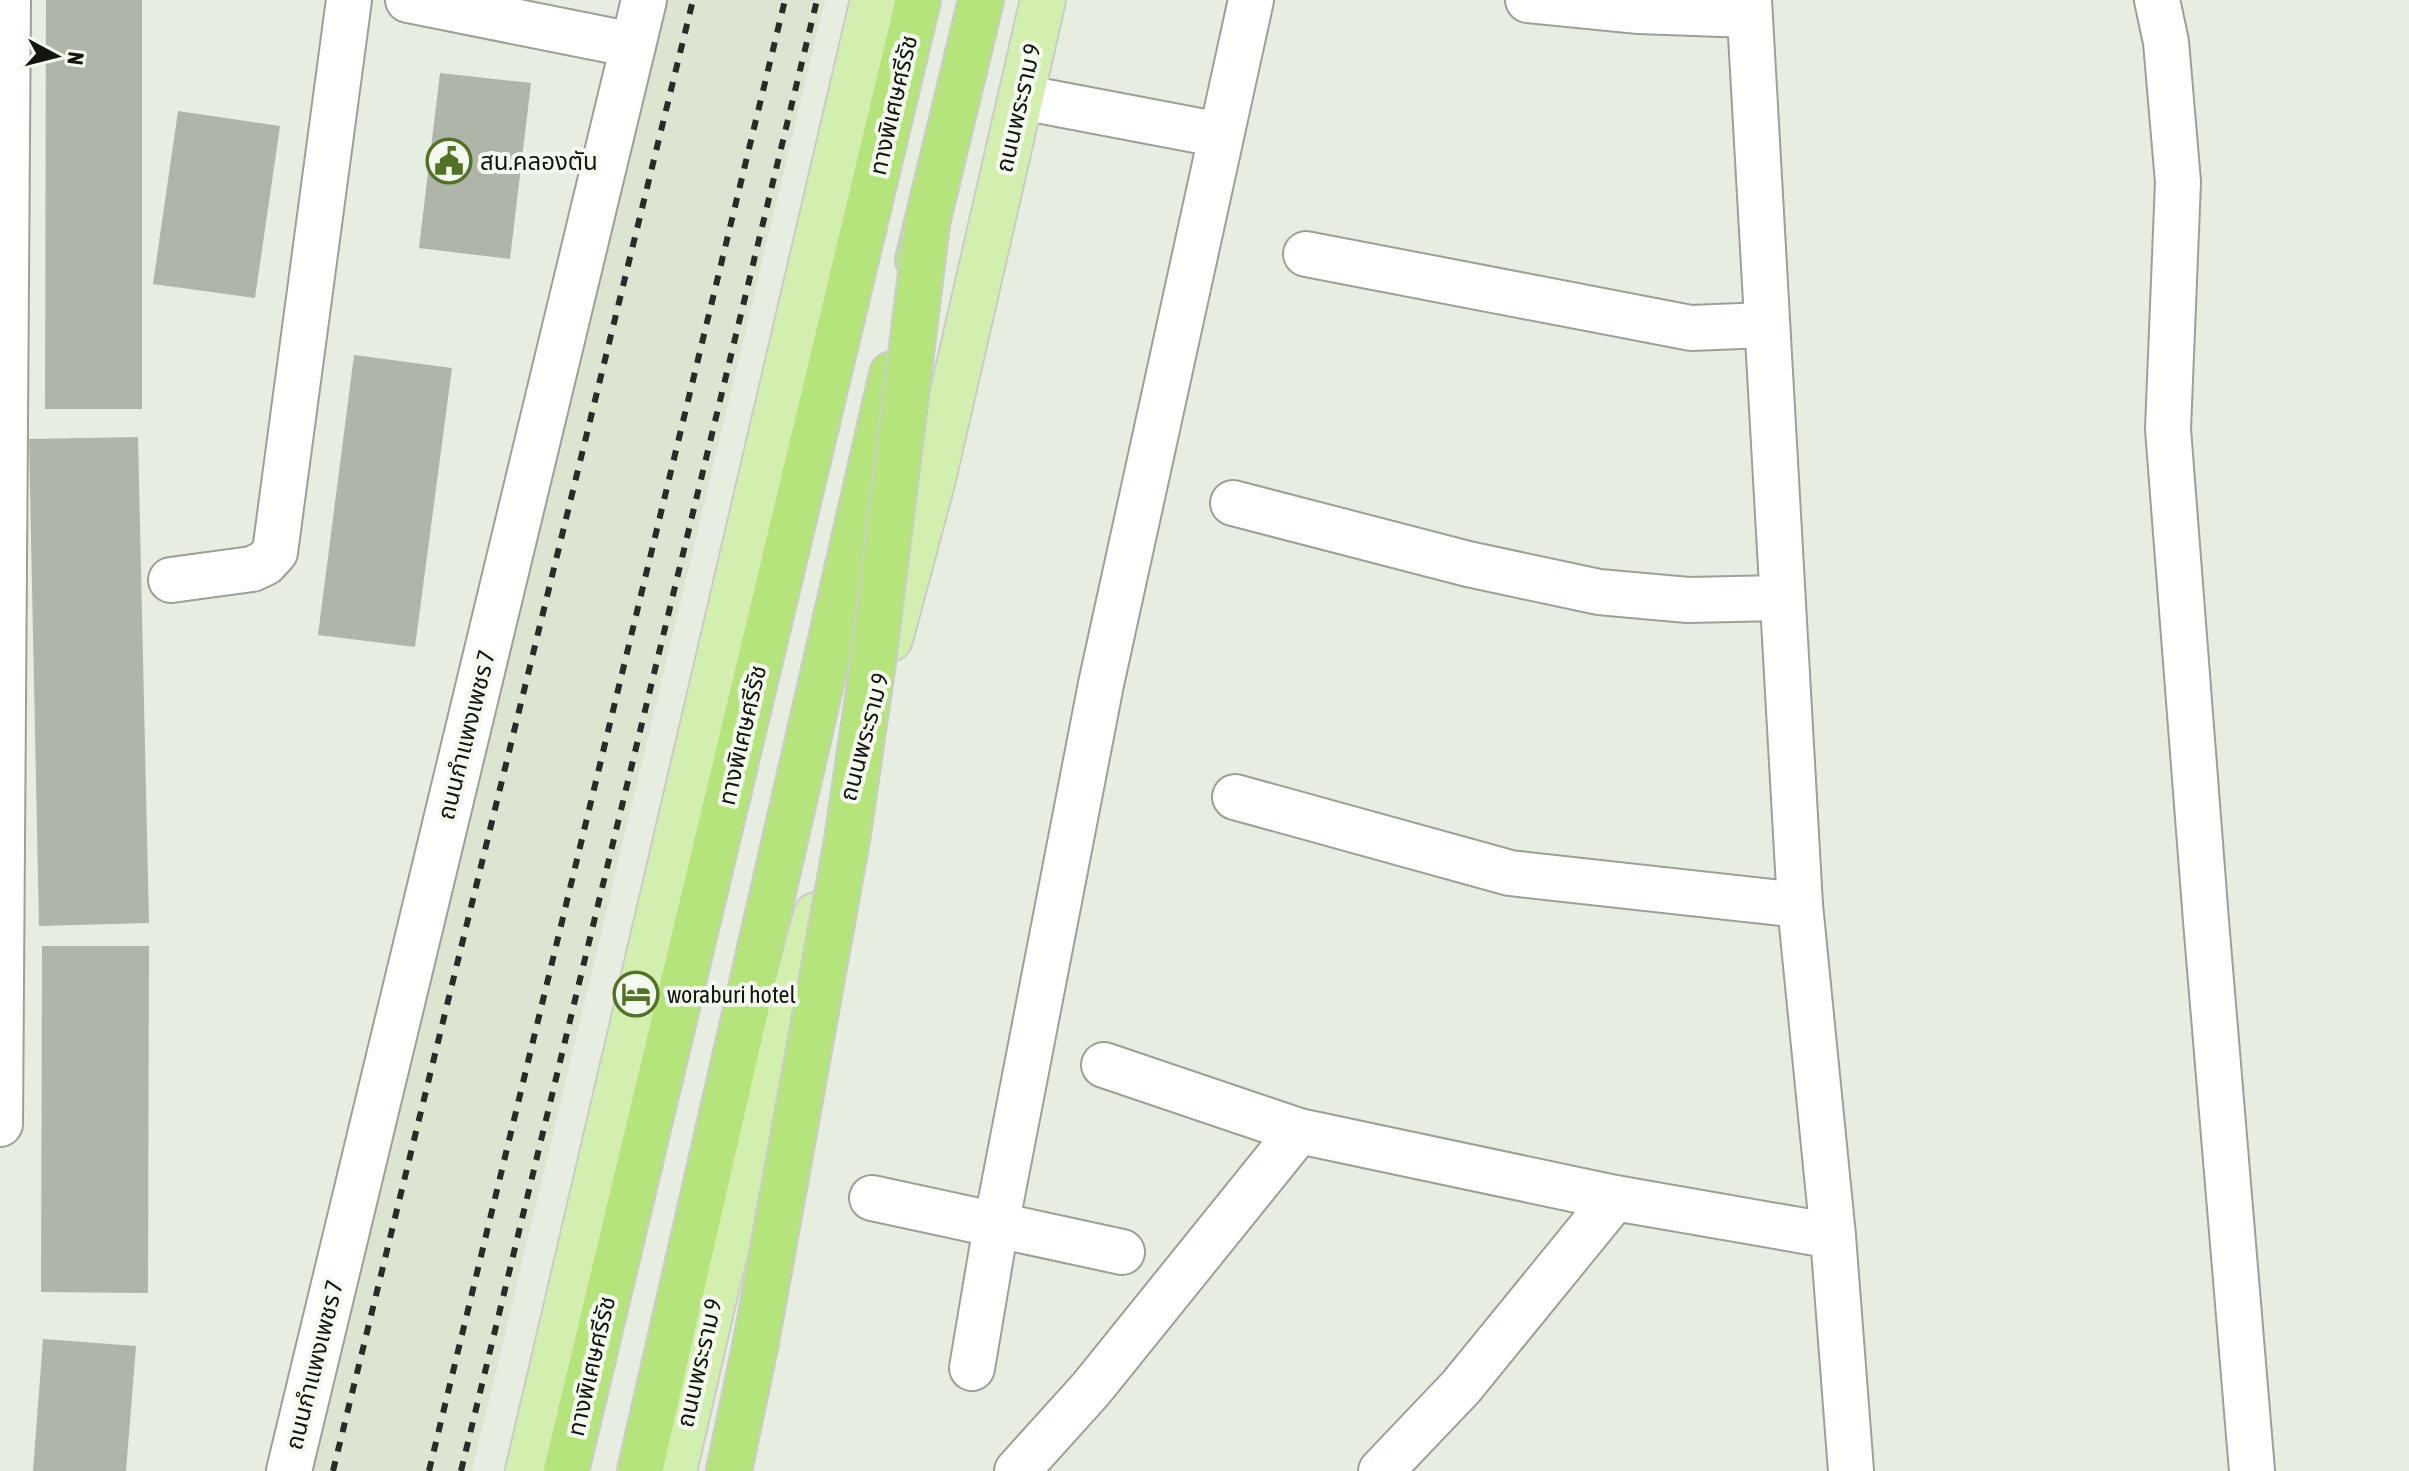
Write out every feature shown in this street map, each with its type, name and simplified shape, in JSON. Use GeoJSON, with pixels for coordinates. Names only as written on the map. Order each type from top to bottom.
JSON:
{"type":"FeatureCollection","features":[{"type":"Feature","properties":{"kind":"highway","name":"ทางพิเศษศรีรัช"},"geometry":{"type":"LineString","coordinates":[[566,1471],[918,0]]}},
{"type":"Feature","properties":{"kind":"highway"},"geometry":{"type":"LineString","coordinates":[[640,1471],[981,0]]}},
{"type":"Feature","properties":{"kind":"highway"},"geometry":{"type":"LineString","coordinates":[[729,1471],[759,1327],[847,840],[873,663],[927,224]]}},
{"type":"Feature","properties":{"kind":"main road"},"geometry":{"type":"LineString","coordinates":[[528,1471],[873,0]]}},
{"type":"Feature","properties":{"kind":"main road","name":"ถนนพระราม 9"},"geometry":{"type":"LineString","coordinates":[[674,1471],[718,1280],[933,479],[1043,0]]}},
{"type":"Feature","properties":{"kind":"street"},"geometry":{"type":"LineString","coordinates":[[0,1124],[4,177],[8,0]]}},
{"type":"Feature","properties":{"kind":"street"},"geometry":{"type":"LineString","coordinates":[[171,580],[252,569],[265,563],[275,552],[349,0]]}},
{"type":"Feature","properties":{"kind":"street"},"geometry":{"type":"LineString","coordinates":[[408,0],[633,45]]}},
{"type":"Feature","properties":{"kind":"street","name":"ถนนกำแพงเพชร 7"},"geometry":{"type":"LineString","coordinates":[[289,1471],[644,0]]}},
{"type":"Feature","properties":{"kind":"street"},"geometry":{"type":"LineString","coordinates":[[972,1368],[996,1226],[1101,684],[1251,0]]}},
{"type":"Feature","properties":{"kind":"street"},"geometry":{"type":"LineString","coordinates":[[1528,0],[1639,11],[1749,8],[1800,905],[1833,1236],[1850,1470]]}},
{"type":"Feature","properties":{"kind":"street"},"geometry":{"type":"LineString","coordinates":[[2157,0],[2166,42],[2178,182],[2168,429],[2252,1471]]}},
{"type":"Feature","properties":{"kind":"street"},"geometry":{"type":"LineString","coordinates":[[1021,97],[1221,135]]}},
{"type":"Feature","properties":{"kind":"street"},"geometry":{"type":"LineString","coordinates":[[1306,254],[1691,328],[1766,325]]}},
{"type":"Feature","properties":{"kind":"street"},"geometry":{"type":"LineString","coordinates":[[1233,503],[1468,564],[1599,592],[1688,600],[1781,598]]}},
{"type":"Feature","properties":{"kind":"street"},"geometry":{"type":"LineString","coordinates":[[1235,797],[1510,873],[1800,905]]}},
{"type":"Feature","properties":{"kind":"street"},"geometry":{"type":"LineString","coordinates":[[1104,1065],[1299,1131],[1615,1198],[1833,1236]]}},
{"type":"Feature","properties":{"kind":"street"},"geometry":{"type":"LineString","coordinates":[[1017,1471],[1091,1389],[1299,1131]]}},
{"type":"Feature","properties":{"kind":"street"},"geometry":{"type":"LineString","coordinates":[[872,1198],[1122,1252]]}},
{"type":"Feature","properties":{"kind":"street"},"geometry":{"type":"LineString","coordinates":[[1381,1471],[1461,1387],[1615,1198]]}},
{"type":"Feature","properties":{"kind":"shaded area"},"geometry":{"type":"Polygon","coordinates":[[[639,0],[825,0],[472,1471],[281,1471],[639,0]]]}},
{"type":"Feature","properties":{"kind":"building"},"geometry":{"type":"Polygon","coordinates":[[[46,0],[142,0],[142,409],[45,409],[46,0]]]}},
{"type":"Feature","properties":{"kind":"building"},"geometry":{"type":"Polygon","coordinates":[[[440,73],[531,83],[510,259],[419,248],[440,73]]]}},
{"type":"Feature","properties":{"kind":"building"},"geometry":{"type":"Polygon","coordinates":[[[178,111],[280,126],[255,298],[153,284],[178,111]]]}},
{"type":"Feature","properties":{"kind":"building"},"geometry":{"type":"Polygon","coordinates":[[[354,355],[452,368],[415,647],[318,635],[354,355]]]}},
{"type":"Feature","properties":{"kind":"building"},"geometry":{"type":"Polygon","coordinates":[[[138,437],[149,923],[39,926],[29,439],[138,437]]]}},
{"type":"Feature","properties":{"kind":"building"},"geometry":{"type":"Polygon","coordinates":[[[42,946],[149,946],[148,1293],[41,1292],[42,946]]]}},
{"type":"Feature","properties":{"kind":"building"},"geometry":{"type":"Polygon","coordinates":[[[43,1339],[136,1346],[126,1471],[33,1471],[43,1339]]]}},
{"type":"Feature","properties":{"kind":"railway"},"geometry":{"type":"LineString","coordinates":[[333,1471],[693,0]]}},
{"type":"Feature","properties":{"kind":"railway"},"geometry":{"type":"LineString","coordinates":[[429,1471],[785,0]]}},
{"type":"Feature","properties":{"kind":"railway"},"geometry":{"type":"LineString","coordinates":[[461,1471],[817,0]]}},
{"type":"Feature","properties":{"kind":"place","name":"สน.คลองตัน"},"geometry":{"type":"Point","coordinates":[449,161]}},
{"type":"Feature","properties":{"kind":"place","name":"woraburi hotel"},"geometry":{"type":"Point","coordinates":[636,994]}}]}
